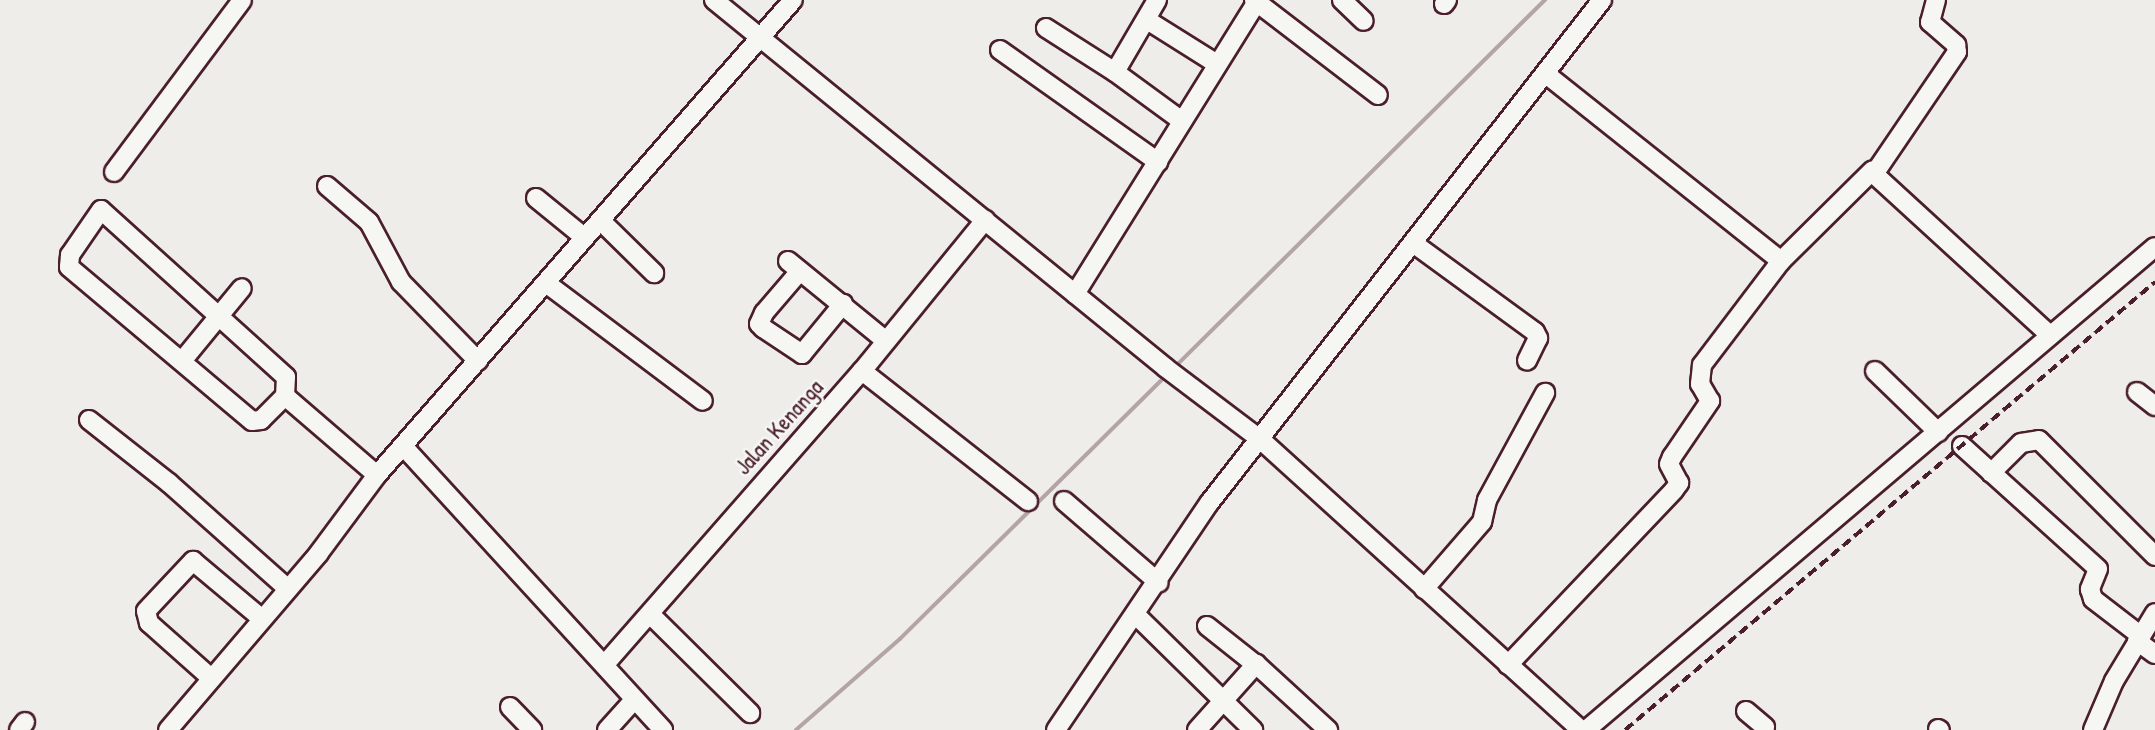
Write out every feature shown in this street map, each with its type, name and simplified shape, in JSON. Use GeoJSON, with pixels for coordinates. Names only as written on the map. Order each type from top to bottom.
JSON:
{"type":"FeatureCollection","features":[{"type":"Feature","properties":{"kind":"street"},"geometry":{"type":"LineString","coordinates":[[114,172],[242,0]]}},
{"type":"Feature","properties":{"kind":"street"},"geometry":{"type":"LineString","coordinates":[[714,0],[1170,371],[1259,439],[1583,730],[2155,247]]}},
{"type":"Feature","properties":{"kind":"street"},"geometry":{"type":"LineString","coordinates":[[168,730],[377,475],[793,0]]}},
{"type":"Feature","properties":{"kind":"street"},"geometry":{"type":"LineString","coordinates":[[1115,72],[1157,0]]}},
{"type":"Feature","properties":{"kind":"street"},"geometry":{"type":"LineString","coordinates":[[1342,0],[1364,21]]}},
{"type":"Feature","properties":{"kind":"street"},"geometry":{"type":"LineString","coordinates":[[1056,730],[1137,616],[1210,502],[1547,75],[1602,0]]}},
{"type":"Feature","properties":{"kind":"street"},"geometry":{"type":"LineString","coordinates":[[1508,665],[1674,490],[1679,483],[1669,464],[1710,401],[1700,384],[1702,365],[1781,261],[1873,170],[1957,52],[1956,45],[1930,22],[1936,0]]}},
{"type":"Feature","properties":{"kind":"street"},"geometry":{"type":"LineString","coordinates":[[1075,294],[1256,1],[1378,96]]}},
{"type":"Feature","properties":{"kind":"street"},"geometry":{"type":"LineString","coordinates":[[1147,20],[1217,64]]}},
{"type":"Feature","properties":{"kind":"street"},"geometry":{"type":"LineString","coordinates":[[1046,28],[1115,72],[1182,121]]}},
{"type":"Feature","properties":{"kind":"street"},"geometry":{"type":"LineString","coordinates":[[1000,50],[1158,162]]}},
{"type":"Feature","properties":{"kind":"street"},"geometry":{"type":"LineString","coordinates":[[1547,75],[1781,261]]}},
{"type":"Feature","properties":{"kind":"street"},"geometry":{"type":"LineString","coordinates":[[1873,170],[1876,177],[2050,335]]}},
{"type":"Feature","properties":{"kind":"street"},"geometry":{"type":"LineString","coordinates":[[327,186],[369,222],[401,282],[478,361]]}},
{"type":"Feature","properties":{"kind":"street"},"geometry":{"type":"LineString","coordinates":[[536,198],[585,238]]}},
{"type":"Feature","properties":{"kind":"street"},"geometry":{"type":"LineString","coordinates":[[101,210],[286,377],[285,396],[261,420],[252,421],[182,361],[69,267],[70,255],[101,210]]}},
{"type":"Feature","properties":{"kind":"street"},"geometry":{"type":"LineString","coordinates":[[600,220],[654,273]]}},
{"type":"Feature","properties":{"kind":"street","name":"Jalan Kenanga"},"geometry":{"type":"LineString","coordinates":[[606,663],[862,371],[985,220]]}},
{"type":"Feature","properties":{"kind":"street"},"geometry":{"type":"LineString","coordinates":[[1413,243],[1535,332],[1538,338],[1527,361]]}},
{"type":"Feature","properties":{"kind":"street"},"geometry":{"type":"LineString","coordinates":[[843,304],[802,354],[759,324],[794,266],[843,304],[885,340]]}},
{"type":"Feature","properties":{"kind":"street"},"geometry":{"type":"LineString","coordinates":[[546,283],[703,401]]}},
{"type":"Feature","properties":{"kind":"street"},"geometry":{"type":"LineString","coordinates":[[182,361],[220,320],[242,289]]}},
{"type":"Feature","properties":{"kind":"street"},"geometry":{"type":"LineString","coordinates":[[862,371],[1028,501]]}},
{"type":"Feature","properties":{"kind":"street"},"geometry":{"type":"LineString","coordinates":[[1875,371],[1938,432]]}},
{"type":"Feature","properties":{"kind":"street"},"geometry":{"type":"LineString","coordinates":[[2137,392],[2155,406]]}},
{"type":"Feature","properties":{"kind":"street"},"geometry":{"type":"LineString","coordinates":[[1424,589],[1482,522],[1487,500],[1545,394]]}},
{"type":"Feature","properties":{"kind":"street"},"geometry":{"type":"LineString","coordinates":[[285,396],[377,475]]}},
{"type":"Feature","properties":{"kind":"street"},"geometry":{"type":"LineString","coordinates":[[89,420],[169,483],[287,588]]}},
{"type":"Feature","properties":{"kind":"street"},"geometry":{"type":"LineString","coordinates":[[1991,473],[2021,443],[2039,440],[2155,556]]}},
{"type":"Feature","properties":{"kind":"street"},"geometry":{"type":"LineString","coordinates":[[403,446],[606,663],[634,700],[663,730]]}},
{"type":"Feature","properties":{"kind":"street"},"geometry":{"type":"LineString","coordinates":[[1962,446],[2098,569],[2090,589],[2093,599],[2155,654]]}},
{"type":"Feature","properties":{"kind":"street"},"geometry":{"type":"LineString","coordinates":[[1065,501],[1159,583]]}},
{"type":"Feature","properties":{"kind":"street"},"geometry":{"type":"LineString","coordinates":[[211,678],[149,623],[146,611],[193,562],[261,618]]}},
{"type":"Feature","properties":{"kind":"street"},"geometry":{"type":"LineString","coordinates":[[2093,730],[2113,681],[2155,613]]}},
{"type":"Feature","properties":{"kind":"street"},"geometry":{"type":"LineString","coordinates":[[650,614],[750,713]]}},
{"type":"Feature","properties":{"kind":"street"},"geometry":{"type":"LineString","coordinates":[[1137,616],[1253,730]]}},
{"type":"Feature","properties":{"kind":"street"},"geometry":{"type":"LineString","coordinates":[[1207,626],[1255,664],[1328,730]]}},
{"type":"Feature","properties":{"kind":"street"},"geometry":{"type":"LineString","coordinates":[[1197,730],[1255,664]]}},
{"type":"Feature","properties":{"kind":"street"},"geometry":{"type":"LineString","coordinates":[[607,730],[634,700]]}},
{"type":"Feature","properties":{"kind":"street"},"geometry":{"type":"LineString","coordinates":[[510,706],[526,728]]}},
{"type":"Feature","properties":{"kind":"street"},"geometry":{"type":"LineString","coordinates":[[1746,711],[1765,729]]}},
{"type":"Feature","properties":{"kind":"waterway"},"geometry":{"type":"LineString","coordinates":[[1174,368],[1545,0]]}},
{"type":"Feature","properties":{"kind":"waterway"},"geometry":{"type":"LineString","coordinates":[[796,730],[900,639],[1166,376]]}},
{"type":"Feature","properties":{"kind":"railway"},"geometry":{"type":"LineString","coordinates":[[1625,730],[2155,282]]}}]}
